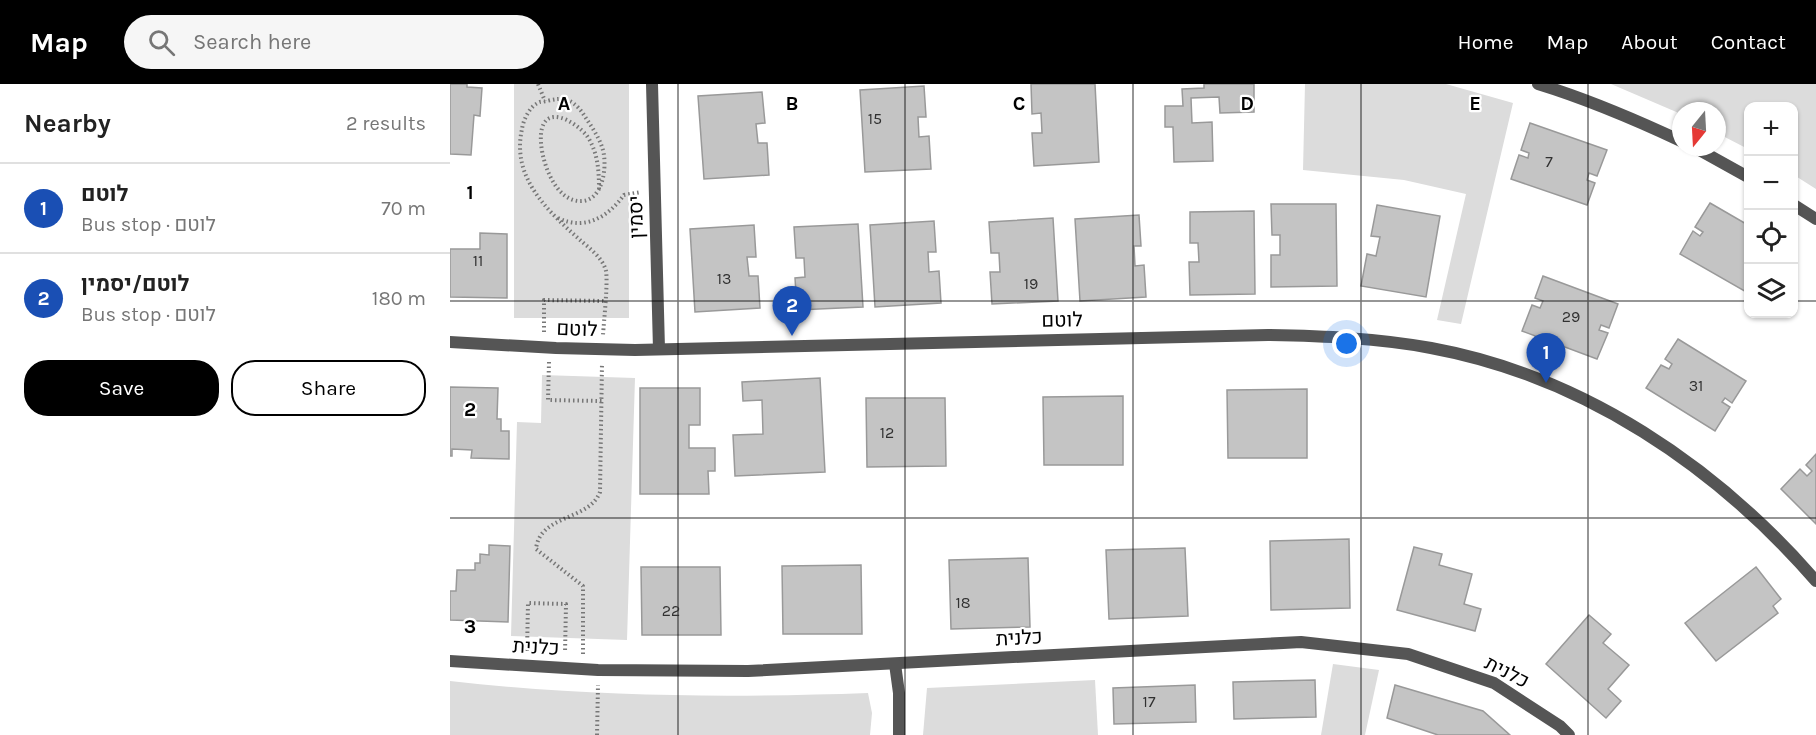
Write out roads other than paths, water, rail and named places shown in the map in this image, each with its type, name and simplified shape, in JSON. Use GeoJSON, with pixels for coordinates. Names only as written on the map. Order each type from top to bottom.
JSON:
{"type":"FeatureCollection","features":[{"type":"Feature","properties":{"kind":"street","name":"יסמין"},"geometry":{"type":"LineString","coordinates":[[652,84],[659,349]]}},
{"type":"Feature","properties":{"kind":"street"},"geometry":{"type":"LineString","coordinates":[[1538,84],[1634,119],[1672,137]]}},
{"type":"Feature","properties":{"kind":"street"},"geometry":{"type":"LineString","coordinates":[[1710,156],[1744,174]]}},
{"type":"Feature","properties":{"kind":"street"},"geometry":{"type":"LineString","coordinates":[[1798,208],[1816,219]]}},
{"type":"Feature","properties":{"kind":"street","name":"לוטם"},"geometry":{"type":"LineString","coordinates":[[450,342],[547,348],[659,349],[1268,335],[1353,337],[1432,348],[1505,367],[1573,394],[1635,426],[1691,463],[1742,504],[1788,549],[1816,581]]}},
{"type":"Feature","properties":{"kind":"street","name":"כלנית"},"geometry":{"type":"LineString","coordinates":[[450,661],[598,670],[748,671],[1311,643],[1408,654],[1494,683],[1560,726],[1569,735]]}},
{"type":"Feature","properties":{"kind":"street"},"geometry":{"type":"LineString","coordinates":[[896,664],[900,709],[899,735]]}},
{"type":"Feature","properties":{"kind":"place","name":"לוטם/יסמין"},"geometry":{"type":"Point","coordinates":[792,336]}},
{"type":"Feature","properties":{"kind":"place","name":"לוטם"},"geometry":{"type":"Point","coordinates":[1546,383]}}]}
